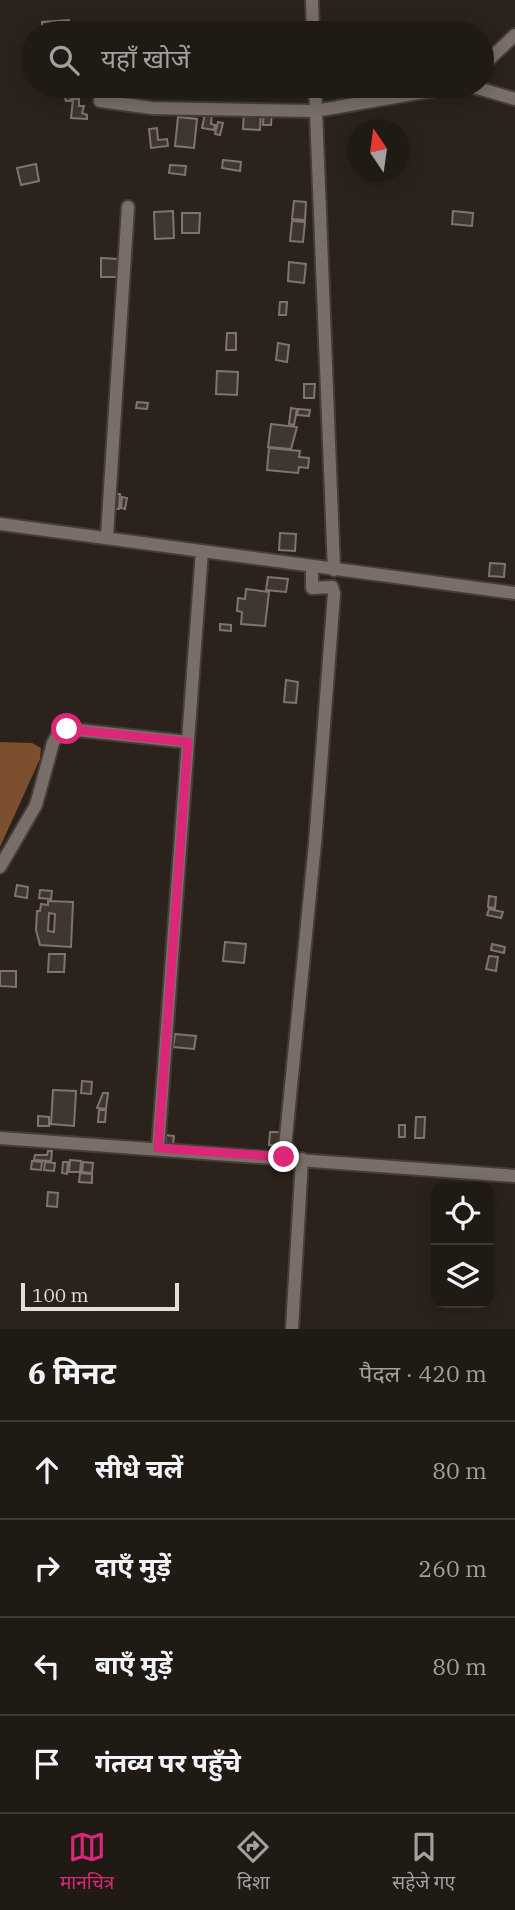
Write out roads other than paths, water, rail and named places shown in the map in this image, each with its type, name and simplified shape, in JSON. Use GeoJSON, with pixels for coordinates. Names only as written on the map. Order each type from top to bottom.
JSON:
{"type":"FeatureCollection","features":[{"type":"Feature","properties":{"kind":"street"},"geometry":{"type":"LineString","coordinates":[[312,0],[313,21]]}},
{"type":"Feature","properties":{"kind":"street"},"geometry":{"type":"LineString","coordinates":[[494,54],[515,34]]}},
{"type":"Feature","properties":{"kind":"street"},"geometry":{"type":"LineString","coordinates":[[494,93],[515,99]]}},
{"type":"Feature","properties":{"kind":"street"},"geometry":{"type":"LineString","coordinates":[[315,98],[334,570]]}},
{"type":"Feature","properties":{"kind":"street"},"geometry":{"type":"LineString","coordinates":[[100,101],[152,108],[315,111],[389,98]]}},
{"type":"Feature","properties":{"kind":"street"},"geometry":{"type":"LineString","coordinates":[[107,536],[128,207]]}},
{"type":"Feature","properties":{"kind":"street"},"geometry":{"type":"LineString","coordinates":[[0,524],[107,536],[334,570],[515,593]]}},
{"type":"Feature","properties":{"kind":"street"},"geometry":{"type":"LineString","coordinates":[[158,1148],[202,551]]}},
{"type":"Feature","properties":{"kind":"street"},"geometry":{"type":"LineString","coordinates":[[284,1157],[315,843],[334,594],[332,587],[312,588],[313,567]]}},
{"type":"Feature","properties":{"kind":"street"},"geometry":{"type":"LineString","coordinates":[[0,867],[5,864],[36,805],[52,743],[60,731],[77,730],[188,742]]}},
{"type":"Feature","properties":{"kind":"street"},"geometry":{"type":"LineString","coordinates":[[0,1138],[515,1176]]}},
{"type":"Feature","properties":{"kind":"street"},"geometry":{"type":"LineString","coordinates":[[292,1329],[302,1159]]}}]}
